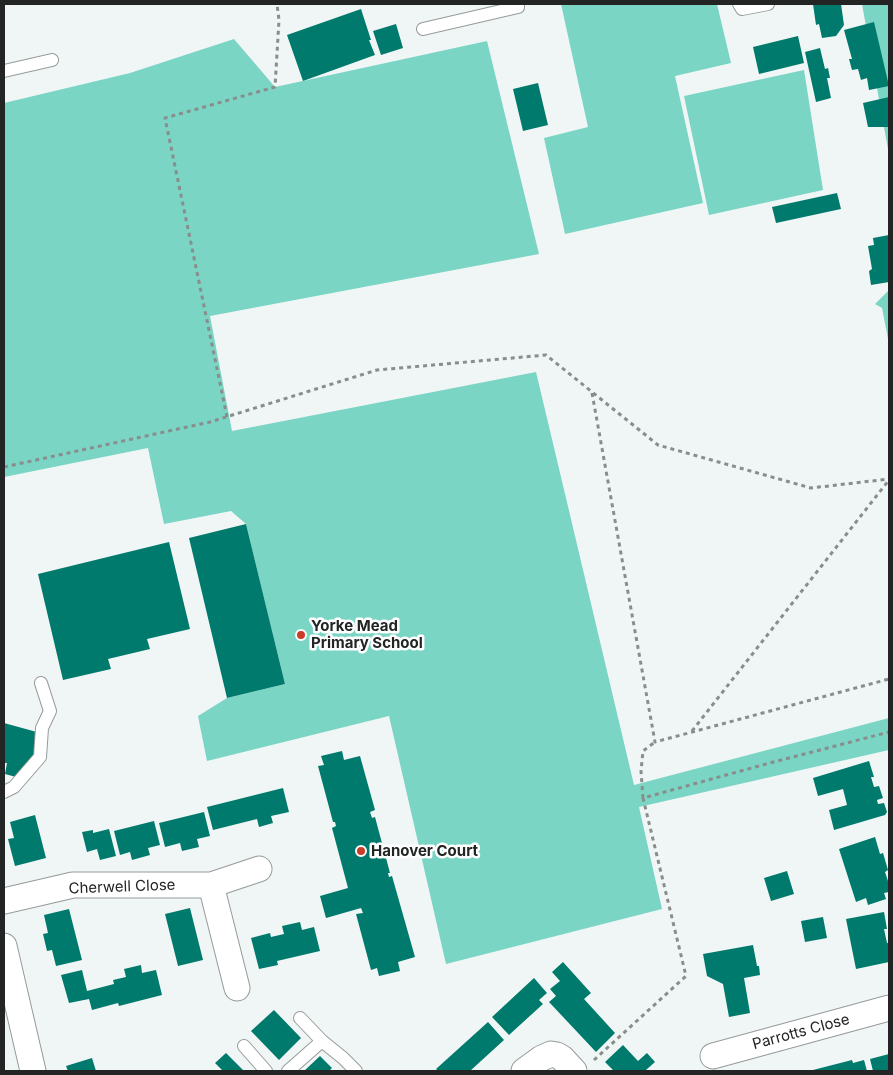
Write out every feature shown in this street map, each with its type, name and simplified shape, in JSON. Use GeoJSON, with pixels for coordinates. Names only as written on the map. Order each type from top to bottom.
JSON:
{"type":"FeatureCollection","features":[{"type":"Feature","properties":{"kind":"street","name":"Cherwell Close"},"geometry":{"type":"LineString","coordinates":[[4,901],[74,885],[211,885],[259,868]]}},
{"type":"Feature","properties":{"kind":"street"},"geometry":{"type":"LineString","coordinates":[[211,885],[236,988]]}},
{"type":"Feature","properties":{"kind":"street"},"geometry":{"type":"LineString","coordinates":[[4,946],[33,1071]]}},
{"type":"Feature","properties":{"kind":"street","name":"Parrotts Close"},"geometry":{"type":"LineString","coordinates":[[712,1056],[889,1008]]}},
{"type":"Feature","properties":{"kind":"street"},"geometry":{"type":"LineString","coordinates":[[524,1071],[551,1054],[557,1055],[582,1068]]}},
{"type":"Feature","properties":{"kind":"lane"},"geometry":{"type":"LineString","coordinates":[[423,29],[518,7],[518,4]]}},
{"type":"Feature","properties":{"kind":"lane"},"geometry":{"type":"LineString","coordinates":[[739,4],[742,10],[768,4]]}},
{"type":"Feature","properties":{"kind":"lane"},"geometry":{"type":"LineString","coordinates":[[4,71],[52,60]]}},
{"type":"Feature","properties":{"kind":"lane"},"geometry":{"type":"LineString","coordinates":[[4,792],[14,787],[40,757],[42,728],[50,711],[41,683]]}},
{"type":"Feature","properties":{"kind":"lane"},"geometry":{"type":"LineString","coordinates":[[300,1018],[322,1041],[356,1071]]}},
{"type":"Feature","properties":{"kind":"lane"},"geometry":{"type":"LineString","coordinates":[[288,1071],[322,1041]]}},
{"type":"Feature","properties":{"kind":"lane"},"geometry":{"type":"LineString","coordinates":[[244,1046],[266,1071]]}},
{"type":"Feature","properties":{"kind":"path"},"geometry":{"type":"LineString","coordinates":[[227,417],[165,118],[275,87],[279,20],[277,4]]}},
{"type":"Feature","properties":{"kind":"path"},"geometry":{"type":"LineString","coordinates":[[4,467],[210,422],[377,370],[546,355],[658,445],[811,488],[889,480]]}},
{"type":"Feature","properties":{"kind":"path"},"geometry":{"type":"LineString","coordinates":[[592,393],[656,742]]}},
{"type":"Feature","properties":{"kind":"path"},"geometry":{"type":"LineString","coordinates":[[691,733],[889,480]]}},
{"type":"Feature","properties":{"kind":"path"},"geometry":{"type":"LineString","coordinates":[[582,1068],[686,976],[644,798],[641,772],[642,751],[656,742],[889,679]]}},
{"type":"Feature","properties":{"kind":"path"},"geometry":{"type":"LineString","coordinates":[[644,798],[889,732]]}},
{"type":"Feature","properties":{"kind":"green space"},"geometry":{"type":"Polygon","coordinates":[[[561,4],[717,4],[731,63],[675,76],[703,203],[565,234],[544,138],[588,127],[561,4]]]}},
{"type":"Feature","properties":{"kind":"green space"},"geometry":{"type":"Polygon","coordinates":[[[862,4],[889,4],[889,155],[862,4]]]}},
{"type":"Feature","properties":{"kind":"green space"},"geometry":{"type":"Polygon","coordinates":[[[234,39],[275,87],[487,41],[539,254],[210,316],[232,431],[536,372],[634,785],[889,718],[889,750],[639,807],[662,909],[446,964],[389,716],[207,761],[198,716],[227,698],[285,684],[246,524],[231,511],[164,524],[148,448],[4,477],[4,103],[130,73],[234,39]]]}},
{"type":"Feature","properties":{"kind":"green space"},"geometry":{"type":"Polygon","coordinates":[[[804,70],[823,190],[709,215],[684,96],[804,70]]]}},
{"type":"Feature","properties":{"kind":"green space"},"geometry":{"type":"Polygon","coordinates":[[[889,290],[889,344],[882,308],[875,304],[889,290]]]}},
{"type":"Feature","properties":{"kind":"building"},"geometry":{"type":"Polygon","coordinates":[[[813,4],[841,4],[844,25],[836,36],[822,38],[819,24],[816,25],[813,4]]]}},
{"type":"Feature","properties":{"kind":"building"},"geometry":{"type":"Polygon","coordinates":[[[361,9],[375,55],[303,81],[287,35],[361,9]]]}},
{"type":"Feature","properties":{"kind":"building"},"geometry":{"type":"Polygon","coordinates":[[[874,22],[889,86],[869,90],[867,78],[861,80],[858,69],[852,70],[849,59],[852,59],[844,30],[874,22]]]}},
{"type":"Feature","properties":{"kind":"building"},"geometry":{"type":"Polygon","coordinates":[[[396,24],[403,48],[381,55],[373,31],[396,24]]]}},
{"type":"Feature","properties":{"kind":"building"},"geometry":{"type":"Polygon","coordinates":[[[798,36],[804,63],[759,74],[753,47],[798,36]]]}},
{"type":"Feature","properties":{"kind":"building"},"geometry":{"type":"Polygon","coordinates":[[[820,48],[825,69],[828,68],[830,78],[827,78],[831,98],[816,102],[805,52],[820,48]]]}},
{"type":"Feature","properties":{"kind":"building"},"geometry":{"type":"Polygon","coordinates":[[[538,83],[548,125],[523,131],[513,89],[538,83]]]}},
{"type":"Feature","properties":{"kind":"building"},"geometry":{"type":"Polygon","coordinates":[[[889,97],[889,127],[868,127],[863,103],[889,97]]]}},
{"type":"Feature","properties":{"kind":"building"},"geometry":{"type":"Polygon","coordinates":[[[837,193],[841,209],[776,223],[772,207],[837,193]]]}},
{"type":"Feature","properties":{"kind":"building"},"geometry":{"type":"Polygon","coordinates":[[[889,235],[889,282],[871,285],[869,271],[872,269],[868,246],[874,245],[873,238],[889,235]]]}},
{"type":"Feature","properties":{"kind":"building"},"geometry":{"type":"Polygon","coordinates":[[[246,524],[285,684],[227,698],[189,538],[246,524]]]}},
{"type":"Feature","properties":{"kind":"building"},"geometry":{"type":"Polygon","coordinates":[[[169,542],[190,629],[147,639],[150,649],[108,659],[111,669],[63,680],[38,574],[169,542]]]}},
{"type":"Feature","properties":{"kind":"building"},"geometry":{"type":"Polygon","coordinates":[[[4,723],[44,734],[27,780],[5,774],[7,763],[4,763],[4,723]]]}},
{"type":"Feature","properties":{"kind":"building","name":"Hanover Court"},"geometry":{"type":"Polygon","coordinates":[[[342,751],[344,760],[360,756],[375,810],[370,812],[372,818],[375,817],[390,873],[388,873],[389,877],[392,876],[415,957],[398,962],[400,971],[379,976],[377,968],[371,970],[356,914],[363,913],[361,908],[326,918],[320,896],[348,888],[332,828],[336,826],[335,822],[333,822],[318,766],[324,765],[321,756],[342,751]]]}},
{"type":"Feature","properties":{"kind":"building"},"geometry":{"type":"Polygon","coordinates":[[[869,761],[874,777],[871,777],[874,787],[879,786],[883,798],[877,800],[878,804],[884,803],[887,812],[885,815],[834,830],[829,810],[847,805],[843,789],[818,796],[813,778],[869,761]]]}},
{"type":"Feature","properties":{"kind":"building"},"geometry":{"type":"Polygon","coordinates":[[[283,788],[289,812],[271,816],[273,823],[259,827],[257,819],[213,830],[207,807],[283,788]]]}},
{"type":"Feature","properties":{"kind":"building"},"geometry":{"type":"Polygon","coordinates":[[[204,812],[210,836],[197,839],[199,847],[182,851],[180,843],[165,847],[159,823],[204,812]]]}},
{"type":"Feature","properties":{"kind":"building"},"geometry":{"type":"Polygon","coordinates":[[[35,815],[46,858],[15,866],[8,839],[14,838],[10,822],[35,815]]]}},
{"type":"Feature","properties":{"kind":"building"},"geometry":{"type":"Polygon","coordinates":[[[154,821],[160,845],[148,848],[150,855],[132,860],[130,852],[120,855],[114,831],[154,821]]]}},
{"type":"Feature","properties":{"kind":"building"},"geometry":{"type":"Polygon","coordinates":[[[109,829],[116,856],[100,860],[97,849],[87,852],[82,832],[93,830],[93,833],[109,829]]]}},
{"type":"Feature","properties":{"kind":"building"},"geometry":{"type":"Polygon","coordinates":[[[875,837],[880,854],[883,853],[888,870],[885,872],[889,884],[889,892],[884,893],[886,899],[868,905],[866,898],[856,902],[839,849],[875,837]]]}},
{"type":"Feature","properties":{"kind":"building"},"geometry":{"type":"Polygon","coordinates":[[[787,871],[794,894],[771,901],[764,878],[787,871]]]}},
{"type":"Feature","properties":{"kind":"building"},"geometry":{"type":"Polygon","coordinates":[[[190,908],[203,960],[178,966],[165,914],[190,908]]]}},
{"type":"Feature","properties":{"kind":"building"},"geometry":{"type":"Polygon","coordinates":[[[69,909],[82,960],[56,966],[52,950],[47,951],[43,934],[48,933],[44,915],[69,909]]]}},
{"type":"Feature","properties":{"kind":"building"},"geometry":{"type":"Polygon","coordinates":[[[884,912],[887,929],[884,929],[887,943],[889,943],[889,962],[856,969],[846,919],[884,912]]]}},
{"type":"Feature","properties":{"kind":"building"},"geometry":{"type":"Polygon","coordinates":[[[823,917],[827,938],[805,942],[801,921],[823,917]]]}},
{"type":"Feature","properties":{"kind":"building"},"geometry":{"type":"Polygon","coordinates":[[[300,922],[302,930],[314,927],[320,951],[277,961],[278,965],[259,969],[251,938],[270,933],[271,937],[284,934],[282,926],[300,922]]]}},
{"type":"Feature","properties":{"kind":"building"},"geometry":{"type":"Polygon","coordinates":[[[753,945],[760,975],[744,978],[750,1013],[729,1017],[723,984],[707,976],[703,954],[753,945]]]}},
{"type":"Feature","properties":{"kind":"building"},"geometry":{"type":"Polygon","coordinates":[[[563,962],[591,993],[584,999],[615,1033],[596,1052],[549,1002],[556,996],[550,989],[560,981],[552,972],[563,962]]]}},
{"type":"Feature","properties":{"kind":"building"},"geometry":{"type":"Polygon","coordinates":[[[141,965],[142,973],[156,970],[162,995],[119,1006],[118,1003],[92,1010],[89,999],[69,1003],[61,975],[82,970],[87,991],[114,984],[113,980],[126,977],[124,969],[141,965]]]}},
{"type":"Feature","properties":{"kind":"building"},"geometry":{"type":"Polygon","coordinates":[[[534,978],[547,993],[539,1000],[543,1004],[509,1035],[492,1017],[534,978]]]}},
{"type":"Feature","properties":{"kind":"building"},"geometry":{"type":"Polygon","coordinates":[[[274,1010],[301,1038],[279,1060],[251,1031],[274,1010]]]}},
{"type":"Feature","properties":{"kind":"building"},"geometry":{"type":"Polygon","coordinates":[[[488,1022],[504,1040],[470,1071],[438,1071],[436,1069],[488,1022]]]}},
{"type":"Feature","properties":{"kind":"building"},"geometry":{"type":"Polygon","coordinates":[[[623,1045],[638,1061],[647,1053],[655,1062],[646,1071],[614,1071],[605,1062],[623,1045]]]}},
{"type":"Feature","properties":{"kind":"building"},"geometry":{"type":"Polygon","coordinates":[[[226,1053],[244,1071],[223,1071],[215,1063],[226,1053]]]}},
{"type":"Feature","properties":{"kind":"building"},"geometry":{"type":"Polygon","coordinates":[[[889,1054],[889,1071],[873,1071],[870,1059],[889,1054]]]}},
{"type":"Feature","properties":{"kind":"building"},"geometry":{"type":"Polygon","coordinates":[[[320,1056],[332,1068],[329,1071],[304,1071],[320,1056]]]}},
{"type":"Feature","properties":{"kind":"building"},"geometry":{"type":"Polygon","coordinates":[[[92,1058],[96,1071],[68,1071],[66,1066],[92,1058]]]}},
{"type":"Feature","properties":{"kind":"building"},"geometry":{"type":"Polygon","coordinates":[[[852,1060],[853,1063],[864,1060],[867,1071],[809,1071],[852,1060]]]}},
{"type":"Feature","properties":{"kind":"place","name":"Yorke Mead Primary School"},"geometry":{"type":"Point","coordinates":[301,635]}},
{"type":"Feature","properties":{"kind":"place","name":"Hanover Court"},"geometry":{"type":"Point","coordinates":[361,851]}}]}
